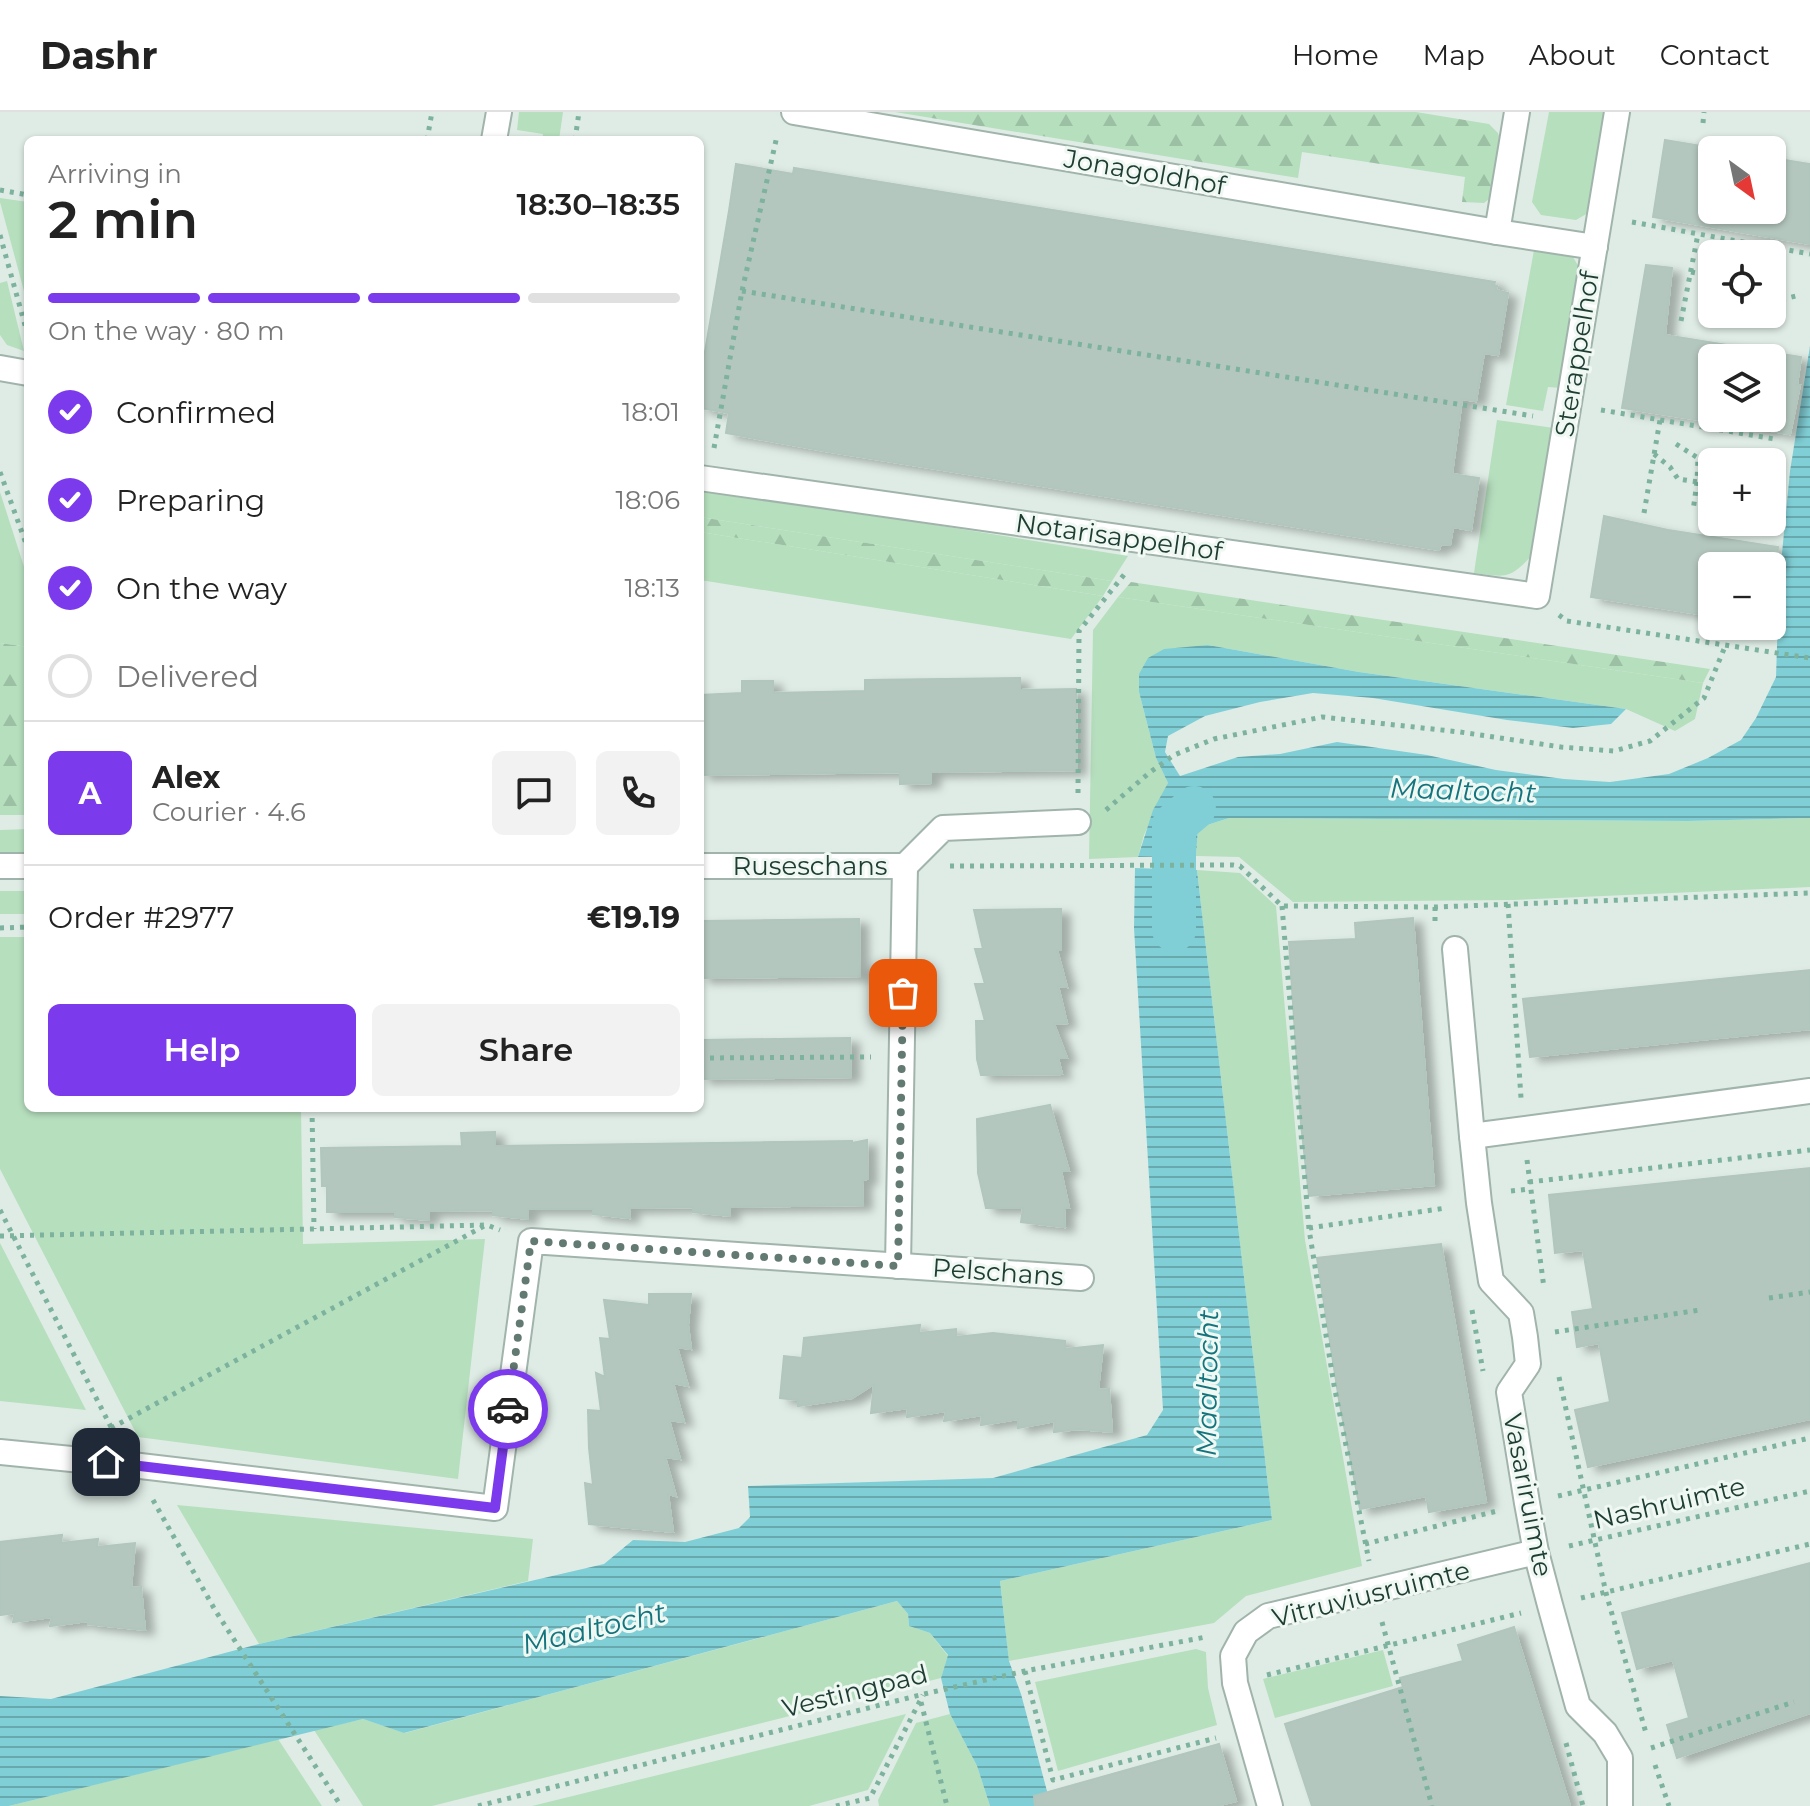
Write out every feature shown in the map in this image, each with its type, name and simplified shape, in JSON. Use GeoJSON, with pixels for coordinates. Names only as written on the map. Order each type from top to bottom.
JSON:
{"type":"FeatureCollection","features":[{"type":"Feature","properties":{"kind":"street"},"geometry":{"type":"LineString","coordinates":[[495,136],[499,112]]}},
{"type":"Feature","properties":{"kind":"street"},"geometry":{"type":"LineString","coordinates":[[1497,232],[1517,112]]}},
{"type":"Feature","properties":{"kind":"street","name":"Sterappelhof"},"geometry":{"type":"LineString","coordinates":[[1537,596],[1617,112]]}},
{"type":"Feature","properties":{"kind":"street","name":"Jonagoldhof"},"geometry":{"type":"LineString","coordinates":[[786,120],[1595,247]]}},
{"type":"Feature","properties":{"kind":"street"},"geometry":{"type":"LineString","coordinates":[[0,368],[24,372]]}},
{"type":"Feature","properties":{"kind":"street","name":"Notarisappelhof"},"geometry":{"type":"LineString","coordinates":[[704,479],[1537,596]]}},
{"type":"Feature","properties":{"kind":"street"},"geometry":{"type":"LineString","coordinates":[[905,866],[943,828],[1078,828]]}},
{"type":"Feature","properties":{"kind":"street"},"geometry":{"type":"LineString","coordinates":[[0,866],[24,866]]}},
{"type":"Feature","properties":{"kind":"street","name":"Ruseschans"},"geometry":{"type":"LineString","coordinates":[[704,866],[905,866],[898,1266]]}},
{"type":"Feature","properties":{"kind":"street","name":"Vasariruimte"},"geometry":{"type":"LineString","coordinates":[[1455,949],[1479,1203],[1491,1281],[1521,1313],[1525,1337],[1528,1364],[1509,1392],[1536,1552],[1578,1706],[1605,1733],[1620,1758]]}},
{"type":"Feature","properties":{"kind":"street"},"geometry":{"type":"LineString","coordinates":[[1472,1136],[1810,1091]]}},
{"type":"Feature","properties":{"kind":"street","name":"Pelschans"},"geometry":{"type":"LineString","coordinates":[[0,1452],[495,1508],[531,1241],[1081,1278]]}},
{"type":"Feature","properties":{"kind":"street","name":"Vitruviusruimte"},"geometry":{"type":"LineString","coordinates":[[1270,1806],[1235,1683],[1233,1656],[1246,1632],[1268,1616],[1536,1552]]}},
{"type":"Feature","properties":{"kind":"street"},"geometry":{"type":"LineString","coordinates":[[1620,1758],[1620,1806]]}},
{"type":"Feature","properties":{"kind":"path"},"geometry":{"type":"LineString","coordinates":[[428,136],[432,112]]}},
{"type":"Feature","properties":{"kind":"path"},"geometry":{"type":"LineString","coordinates":[[576,136],[579,112]]}},
{"type":"Feature","properties":{"kind":"path"},"geometry":{"type":"LineString","coordinates":[[1703,123],[1704,112]]}},
{"type":"Feature","properties":{"kind":"path"},"geometry":{"type":"LineString","coordinates":[[704,479],[742,291],[786,120]]}},
{"type":"Feature","properties":{"kind":"path"},"geometry":{"type":"LineString","coordinates":[[0,190],[24,194]]}},
{"type":"Feature","properties":{"kind":"path"},"geometry":{"type":"LineString","coordinates":[[1600,216],[1810,254]]}},
{"type":"Feature","properties":{"kind":"path"},"geometry":{"type":"LineString","coordinates":[[1681,321],[1698,234]]}},
{"type":"Feature","properties":{"kind":"path"},"geometry":{"type":"LineString","coordinates":[[0,235],[24,322]]}},
{"type":"Feature","properties":{"kind":"path"},"geometry":{"type":"LineString","coordinates":[[1691,272],[1698,273]]}},
{"type":"Feature","properties":{"kind":"path"},"geometry":{"type":"LineString","coordinates":[[742,291],[1567,413],[1660,420],[1775,439]]}},
{"type":"Feature","properties":{"kind":"path"},"geometry":{"type":"LineString","coordinates":[[1786,298],[1800,295]]}},
{"type":"Feature","properties":{"kind":"path"},"geometry":{"type":"LineString","coordinates":[[1644,513],[1660,420]]}},
{"type":"Feature","properties":{"kind":"path"},"geometry":{"type":"LineString","coordinates":[[1676,444],[1698,458],[1693,511]]}},
{"type":"Feature","properties":{"kind":"path"},"geometry":{"type":"LineString","coordinates":[[1654,454],[1670,467],[1678,479],[1697,482]]}},
{"type":"Feature","properties":{"kind":"path"},"geometry":{"type":"LineString","coordinates":[[0,472],[24,538]]}},
{"type":"Feature","properties":{"kind":"path"},"geometry":{"type":"LineString","coordinates":[[1078,866],[1079,631],[1150,542]]}},
{"type":"Feature","properties":{"kind":"path"},"geometry":{"type":"LineString","coordinates":[[1537,596],[1567,621],[1810,658]]}},
{"type":"Feature","properties":{"kind":"path"},"geometry":{"type":"LineString","coordinates":[[1078,828],[1174,755],[1214,739],[1322,717],[1614,751],[1650,741],[1704,698],[1726,644]]}},
{"type":"Feature","properties":{"kind":"path"},"geometry":{"type":"LineString","coordinates":[[905,866],[1233,865],[1240,866],[1282,906],[1309,1229],[1334,1385],[1374,1590],[1432,1806]]}},
{"type":"Feature","properties":{"kind":"path"},"geometry":{"type":"LineString","coordinates":[[1282,906],[1435,907],[1810,893]]}},
{"type":"Feature","properties":{"kind":"path"},"geometry":{"type":"LineString","coordinates":[[1508,904],[1524,1129],[1544,1290]]}},
{"type":"Feature","properties":{"kind":"path"},"geometry":{"type":"LineString","coordinates":[[0,928],[24,927]]}},
{"type":"Feature","properties":{"kind":"path"},"geometry":{"type":"LineString","coordinates":[[704,1058],[902,1056]]}},
{"type":"Feature","properties":{"kind":"path"},"geometry":{"type":"LineString","coordinates":[[312,1112],[314,1229]]}},
{"type":"Feature","properties":{"kind":"path"},"geometry":{"type":"LineString","coordinates":[[1529,1182],[1810,1150]]}},
{"type":"Feature","properties":{"kind":"path"},"geometry":{"type":"LineString","coordinates":[[1309,1229],[1479,1203]]}},
{"type":"Feature","properties":{"kind":"path"},"geometry":{"type":"LineString","coordinates":[[0,1210],[132,1465],[215,1610],[341,1806]]}},
{"type":"Feature","properties":{"kind":"path"},"geometry":{"type":"LineString","coordinates":[[0,1236],[487,1225],[111,1428]]}},
{"type":"Feature","properties":{"kind":"path"},"geometry":{"type":"LineString","coordinates":[[1769,1298],[1810,1292]]}},
{"type":"Feature","properties":{"kind":"path"},"geometry":{"type":"LineString","coordinates":[[1525,1337],[1700,1310]]}},
{"type":"Feature","properties":{"kind":"path","name":"Vasariruimte"},"geometry":{"type":"LineString","coordinates":[[1559,1376],[1606,1593],[1669,1806]]}},
{"type":"Feature","properties":{"kind":"path"},"geometry":{"type":"LineString","coordinates":[[1365,1544],[1810,1438]]}},
{"type":"Feature","properties":{"kind":"path","name":"Nashruimte"},"geometry":{"type":"LineString","coordinates":[[1536,1552],[1810,1491]]}},
{"type":"Feature","properties":{"kind":"path"},"geometry":{"type":"LineString","coordinates":[[1235,1683],[1810,1544]]}},
{"type":"Feature","properties":{"kind":"path","name":"Vestingpad"},"geometry":{"type":"LineString","coordinates":[[478,1806],[1025,1671],[1246,1632]]}},
{"type":"Feature","properties":{"kind":"path"},"geometry":{"type":"LineString","coordinates":[[1025,1671],[1053,1780],[1248,1730]]}},
{"type":"Feature","properties":{"kind":"path"},"geometry":{"type":"LineString","coordinates":[[836,1806],[870,1798],[924,1694]]}},
{"type":"Feature","properties":{"kind":"path"},"geometry":{"type":"LineString","coordinates":[[920,1701],[947,1806]]}},
{"type":"Feature","properties":{"kind":"path"},"geometry":{"type":"LineString","coordinates":[[1620,1758],[1794,1702]]}},
{"type":"Feature","properties":{"kind":"green space"},"geometry":{"type":"Polygon","coordinates":[[[519,112],[563,112],[560,136],[517,130],[519,112]]]}},
{"type":"Feature","properties":{"kind":"green space"},"geometry":{"type":"Polygon","coordinates":[[[895,112],[1416,112],[1489,124],[1498,133],[1503,149],[1497,193],[1484,203],[1462,202],[1465,177],[1302,152],[1298,178],[895,112]]]}},
{"type":"Feature","properties":{"kind":"green space"},"geometry":{"type":"Polygon","coordinates":[[[1549,112],[1604,112],[1588,213],[1576,220],[1541,215],[1532,202],[1549,112]]]}},
{"type":"Feature","properties":{"kind":"green space"},"geometry":{"type":"Polygon","coordinates":[[[0,198],[24,201],[24,291],[0,198]]]}},
{"type":"Feature","properties":{"kind":"green space"},"geometry":{"type":"Polygon","coordinates":[[[1534,250],[1573,257],[1580,269],[1561,388],[1548,387],[1543,411],[1506,405],[1534,250]]]}},
{"type":"Feature","properties":{"kind":"green space"},"geometry":{"type":"Polygon","coordinates":[[[7,281],[24,351],[7,345],[0,335],[0,283],[7,281]]]}},
{"type":"Feature","properties":{"kind":"green space"},"geometry":{"type":"Polygon","coordinates":[[[1497,420],[1554,428],[1532,555],[1512,573],[1500,576],[1474,573],[1497,420]]]}},
{"type":"Feature","properties":{"kind":"green space"},"geometry":{"type":"Polygon","coordinates":[[[704,488],[1128,556],[1112,581],[704,518],[704,488]]]}},
{"type":"Feature","properties":{"kind":"green space"},"geometry":{"type":"Polygon","coordinates":[[[0,492],[24,567],[24,646],[0,643],[0,492]]]}},
{"type":"Feature","properties":{"kind":"green space"},"geometry":{"type":"Polygon","coordinates":[[[704,518],[1112,581],[1103,596],[704,533],[704,518]]]}},
{"type":"Feature","properties":{"kind":"green space"},"geometry":{"type":"Polygon","coordinates":[[[704,533],[1103,596],[1071,639],[704,581],[704,533]]]}},
{"type":"Feature","properties":{"kind":"green space"},"geometry":{"type":"Polygon","coordinates":[[[1131,582],[1710,669],[1703,683],[1118,597],[1131,582]]]}},
{"type":"Feature","properties":{"kind":"green space"},"geometry":{"type":"Polygon","coordinates":[[[1118,597],[1703,683],[1695,719],[1675,731],[1626,709],[1359,672],[1208,645],[1139,692],[1156,758],[1168,783],[1144,835],[1138,857],[1089,859],[1093,630],[1118,597]]]}},
{"type":"Feature","properties":{"kind":"green space"},"geometry":{"type":"Polygon","coordinates":[[[0,643],[24,646],[24,815],[0,815],[0,643]]]}},
{"type":"Feature","properties":{"kind":"green space"},"geometry":{"type":"Polygon","coordinates":[[[1229,818],[1688,821],[1810,818],[1810,887],[1513,900],[1293,902],[1239,857],[1196,856],[1198,828],[1229,818]]]}},
{"type":"Feature","properties":{"kind":"green space"},"geometry":{"type":"Polygon","coordinates":[[[24,829],[24,853],[0,854],[0,830],[24,829]]]}},
{"type":"Feature","properties":{"kind":"green space"},"geometry":{"type":"Polygon","coordinates":[[[1197,870],[1240,873],[1276,906],[1305,1240],[1362,1566],[1246,1596],[1214,1623],[1009,1661],[1000,1581],[1272,1520],[1197,870]]]}},
{"type":"Feature","properties":{"kind":"green space"},"geometry":{"type":"Polygon","coordinates":[[[0,891],[24,891],[24,914],[0,914],[0,891]]]}},
{"type":"Feature","properties":{"kind":"green space"},"geometry":{"type":"Polygon","coordinates":[[[0,937],[24,937],[24,1112],[301,1112],[303,1244],[485,1239],[458,1479],[138,1437],[0,1169],[0,937]]]}},
{"type":"Feature","properties":{"kind":"green space"},"geometry":{"type":"Polygon","coordinates":[[[0,1243],[86,1410],[0,1401],[0,1243]]]}},
{"type":"Feature","properties":{"kind":"green space"},"geometry":{"type":"Polygon","coordinates":[[[177,1505],[533,1539],[528,1581],[259,1644],[177,1505]]]}},
{"type":"Feature","properties":{"kind":"green space"},"geometry":{"type":"Polygon","coordinates":[[[897,1601],[908,1614],[909,1626],[930,1633],[948,1656],[941,1678],[432,1806],[363,1806],[314,1730],[363,1719],[405,1733],[897,1601]]]}},
{"type":"Feature","properties":{"kind":"green space"},"geometry":{"type":"Polygon","coordinates":[[[1196,1649],[1206,1652],[1208,1688],[1217,1725],[1058,1771],[1035,1682],[1196,1649]]]}},
{"type":"Feature","properties":{"kind":"green space"},"geometry":{"type":"Polygon","coordinates":[[[1383,1650],[1393,1686],[1275,1718],[1263,1679],[1383,1650]]]}},
{"type":"Feature","properties":{"kind":"green space"},"geometry":{"type":"Polygon","coordinates":[[[906,1714],[868,1790],[809,1806],[532,1806],[906,1714]]]}},
{"type":"Feature","properties":{"kind":"green space"},"geometry":{"type":"Polygon","coordinates":[[[950,1714],[977,1766],[990,1806],[879,1806],[878,1800],[916,1723],[950,1714]]]}},
{"type":"Feature","properties":{"kind":"green space"},"geometry":{"type":"Polygon","coordinates":[[[278,1739],[322,1806],[9,1806],[278,1739]]]}},
{"type":"Feature","properties":{"kind":"water"},"geometry":{"type":"Polygon","coordinates":[[[1810,346],[1810,818],[1688,821],[1229,818],[1198,828],[1196,856],[1138,857],[1153,810],[1168,783],[1156,758],[1139,692],[1139,674],[1148,658],[1164,649],[1208,645],[1359,672],[1626,709],[1611,724],[1573,728],[1373,698],[1313,693],[1205,716],[1168,736],[1165,752],[1180,776],[1238,757],[1280,754],[1337,742],[1427,755],[1496,770],[1610,782],[1669,774],[1741,740],[1756,718],[1776,677],[1777,640],[1786,640],[1786,552],[1782,552],[1790,471],[1810,346]]]}},
{"type":"Feature","properties":{"kind":"water"},"geometry":{"type":"Polygon","coordinates":[[[1135,868],[1197,870],[1272,1520],[1000,1581],[1009,1661],[1051,1806],[990,1806],[977,1766],[950,1714],[941,1678],[948,1655],[930,1633],[909,1626],[908,1614],[897,1601],[404,1733],[363,1719],[0,1806],[0,1696],[51,1699],[259,1644],[604,1564],[633,1540],[685,1542],[739,1528],[750,1517],[748,1486],[993,1478],[1147,1435],[1163,1410],[1134,928],[1135,868]]]}},
{"type":"Feature","properties":{"kind":"building"},"geometry":{"type":"Polygon","coordinates":[[[1665,140],[1698,146],[1698,224],[1786,224],[1786,160],[1810,164],[1810,244],[1653,217],[1665,140]]]}},
{"type":"Feature","properties":{"kind":"building"},"geometry":{"type":"Polygon","coordinates":[[[736,164],[793,174],[794,168],[1495,282],[1496,290],[1508,293],[1498,355],[1484,353],[1476,401],[1462,399],[1452,474],[1479,478],[1471,530],[1453,527],[1450,545],[1441,544],[1439,550],[726,433],[729,413],[704,409],[704,358],[736,164]]]}},
{"type":"Feature","properties":{"kind":"building"},"geometry":{"type":"Polygon","coordinates":[[[1646,265],[1672,268],[1665,335],[1721,344],[1698,344],[1698,420],[1622,408],[1646,265]]]}},
{"type":"Feature","properties":{"kind":"building"},"geometry":{"type":"Polygon","coordinates":[[[1786,355],[1801,357],[1797,385],[1800,385],[1790,434],[1777,432],[1786,432],[1786,355]]]}},
{"type":"Feature","properties":{"kind":"building"},"geometry":{"type":"Polygon","coordinates":[[[1604,516],[1698,536],[1778,547],[1778,552],[1698,552],[1698,614],[1591,597],[1604,516]]]}},
{"type":"Feature","properties":{"kind":"building"},"geometry":{"type":"Polygon","coordinates":[[[1020,678],[1020,690],[1076,689],[1077,770],[931,772],[931,783],[900,784],[900,772],[704,775],[704,695],[742,693],[742,681],[773,681],[773,693],[865,691],[865,680],[1020,678]]]}},
{"type":"Feature","properties":{"kind":"building"},"geometry":{"type":"Polygon","coordinates":[[[1061,909],[1061,950],[1057,950],[1067,987],[1058,986],[1067,1023],[1054,1024],[1067,1058],[1058,1058],[1062,1074],[981,1075],[977,1059],[976,1021],[985,1021],[975,984],[985,984],[975,949],[983,949],[974,910],[1061,909]]]}},
{"type":"Feature","properties":{"kind":"building"},"geometry":{"type":"Polygon","coordinates":[[[1413,918],[1434,1185],[1309,1196],[1289,942],[1356,939],[1355,923],[1413,918]]]}},
{"type":"Feature","properties":{"kind":"building"},"geometry":{"type":"Polygon","coordinates":[[[859,919],[860,976],[704,978],[704,921],[859,919]]]}},
{"type":"Feature","properties":{"kind":"building"},"geometry":{"type":"Polygon","coordinates":[[[1810,970],[1810,1029],[1530,1057],[1523,999],[1810,970]]]}},
{"type":"Feature","properties":{"kind":"building"},"geometry":{"type":"Polygon","coordinates":[[[850,1038],[851,1077],[704,1079],[704,1040],[850,1038]]]}},
{"type":"Feature","properties":{"kind":"building"},"geometry":{"type":"Polygon","coordinates":[[[1050,1105],[1069,1171],[1061,1171],[1069,1208],[1064,1208],[1065,1227],[1021,1222],[1023,1208],[986,1208],[978,1173],[977,1119],[1050,1105]]]}},
{"type":"Feature","properties":{"kind":"building"},"geometry":{"type":"Polygon","coordinates":[[[495,1132],[495,1146],[852,1143],[867,1140],[868,1179],[862,1180],[863,1205],[730,1207],[730,1216],[693,1212],[693,1207],[629,1208],[630,1218],[593,1214],[593,1209],[528,1209],[528,1219],[493,1215],[493,1210],[429,1211],[429,1220],[395,1217],[395,1212],[327,1212],[327,1186],[322,1186],[321,1148],[462,1146],[461,1133],[495,1132]]]}},
{"type":"Feature","properties":{"kind":"building"},"geometry":{"type":"Polygon","coordinates":[[[1810,1168],[1810,1419],[1588,1467],[1575,1410],[1610,1402],[1599,1343],[1577,1347],[1572,1312],[1593,1309],[1583,1250],[1555,1253],[1549,1195],[1810,1168]]]}},
{"type":"Feature","properties":{"kind":"building"},"geometry":{"type":"Polygon","coordinates":[[[1441,1244],[1486,1502],[1429,1512],[1426,1496],[1360,1509],[1317,1258],[1441,1244]]]}},
{"type":"Feature","properties":{"kind":"building"},"geometry":{"type":"Polygon","coordinates":[[[649,1294],[691,1294],[688,1325],[691,1349],[677,1347],[688,1386],[673,1383],[684,1422],[669,1420],[680,1459],[665,1457],[676,1496],[668,1494],[673,1532],[589,1524],[585,1483],[593,1485],[588,1410],[601,1411],[596,1373],[605,1377],[600,1338],[610,1339],[604,1300],[649,1305],[649,1294]]]}},
{"type":"Feature","properties":{"kind":"building"},"geometry":{"type":"Polygon","coordinates":[[[920,1325],[919,1333],[956,1329],[956,1337],[993,1333],[1065,1341],[1065,1349],[1103,1345],[1098,1390],[1109,1389],[1112,1432],[1078,1429],[1054,1432],[1055,1421],[1018,1428],[1018,1419],[981,1425],[982,1415],[944,1421],[946,1411],[907,1417],[908,1408],[871,1413],[874,1384],[852,1398],[798,1406],[798,1400],[780,1398],[784,1356],[802,1358],[804,1338],[920,1325]]]}},
{"type":"Feature","properties":{"kind":"building"},"geometry":{"type":"Polygon","coordinates":[[[62,1535],[61,1543],[98,1539],[97,1547],[135,1543],[131,1588],[141,1587],[145,1630],[88,1624],[88,1621],[50,1626],[52,1617],[13,1622],[15,1613],[0,1615],[0,1542],[62,1535]]]}},
{"type":"Feature","properties":{"kind":"building"},"geometry":{"type":"Polygon","coordinates":[[[1810,1563],[1810,1713],[1677,1758],[1667,1725],[1689,1718],[1673,1660],[1637,1669],[1622,1613],[1810,1563]]]}},
{"type":"Feature","properties":{"kind":"building"},"geometry":{"type":"Polygon","coordinates":[[[1514,1627],[1570,1806],[1312,1806],[1285,1724],[1403,1687],[1400,1678],[1463,1661],[1458,1645],[1514,1627]]]}},
{"type":"Feature","properties":{"kind":"building"},"geometry":{"type":"Polygon","coordinates":[[[1219,1744],[1236,1801],[1216,1806],[1035,1806],[1034,1796],[1219,1744]]]}},
{"type":"Feature","properties":{"kind":"waterway","name":"Maaltocht"},"geometry":{"type":"LineString","coordinates":[[1174,930],[1174,825],[1194,808]]}},
{"type":"Feature","properties":{"kind":"way so far"},"geometry":{"type":"LineString","coordinates":[[508,1409],[531,1241],[898,1266],[903,993]]}},
{"type":"Feature","properties":{"kind":"route"},"geometry":{"type":"LineString","coordinates":[[106,1462],[495,1508],[508,1409]]}}]}
